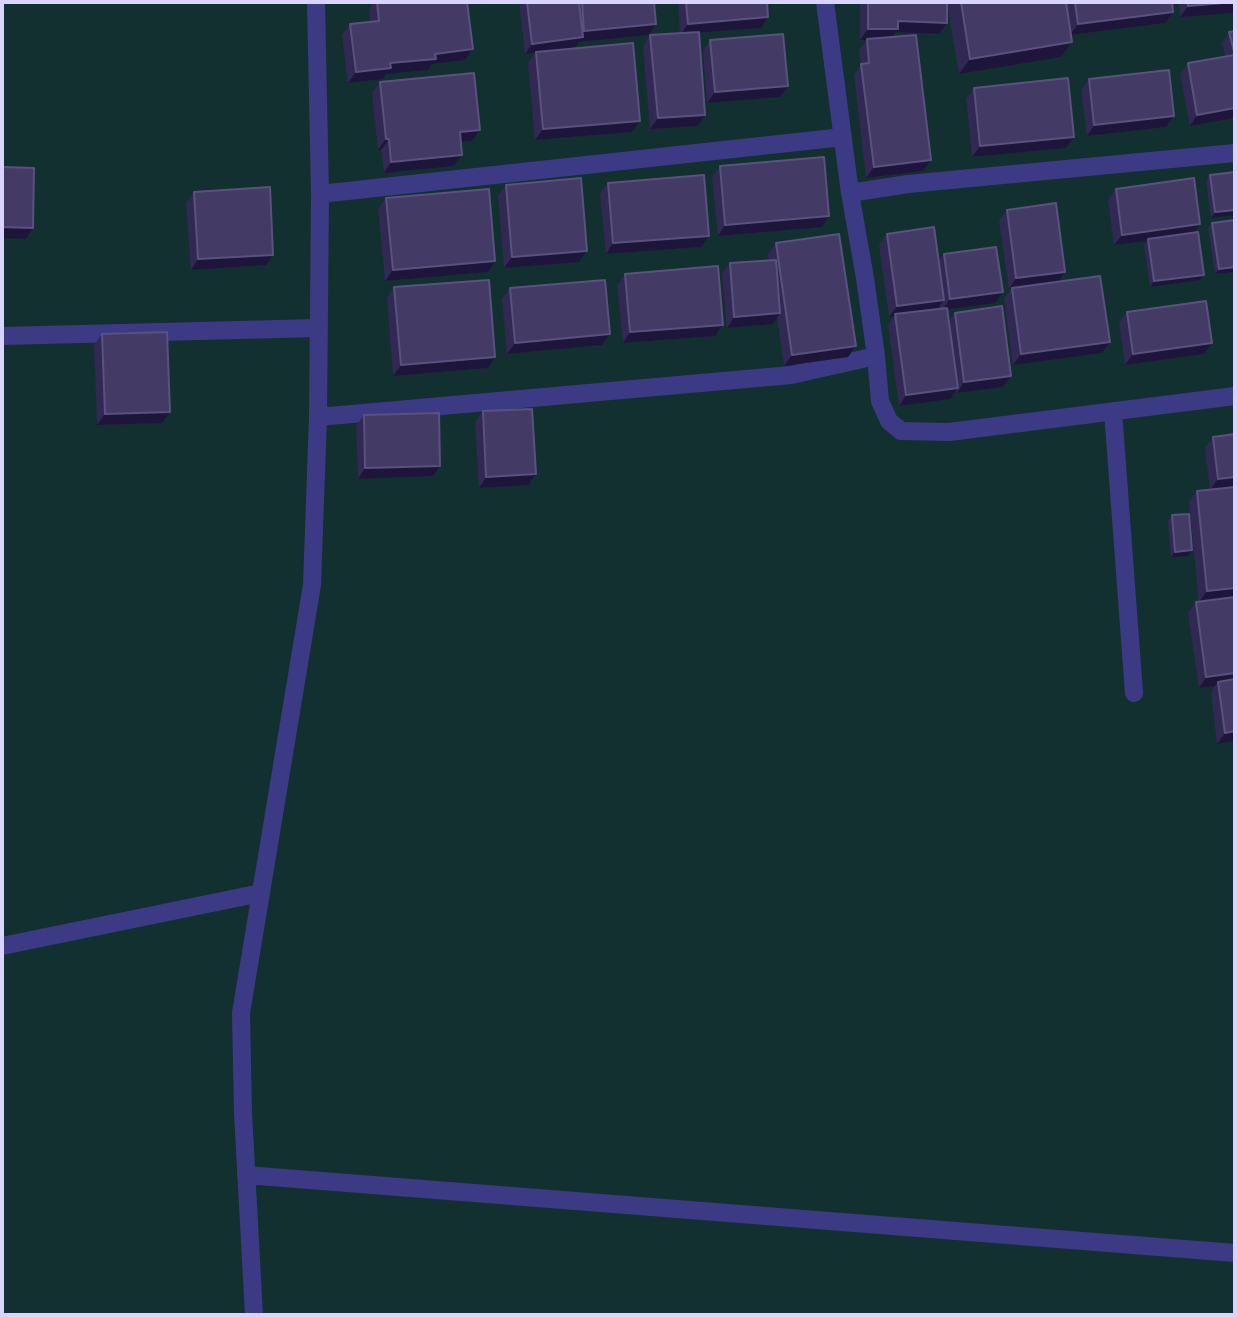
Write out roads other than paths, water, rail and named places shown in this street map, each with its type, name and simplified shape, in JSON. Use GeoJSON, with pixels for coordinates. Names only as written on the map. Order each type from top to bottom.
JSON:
{"type":"FeatureCollection","features":[{"type":"Feature","properties":{"kind":"street"},"geometry":{"type":"LineString","coordinates":[[254,1315],[243,1113],[241,1013],[312,585],[318,417],[320,194],[316,2]]}},
{"type":"Feature","properties":{"kind":"street"},"geometry":{"type":"LineString","coordinates":[[825,2],[850,193],[876,356],[880,401],[889,421],[901,431],[948,432],[1235,396]]}},
{"type":"Feature","properties":{"kind":"street"},"geometry":{"type":"LineString","coordinates":[[320,194],[843,137]]}},
{"type":"Feature","properties":{"kind":"street"},"geometry":{"type":"LineString","coordinates":[[850,193],[908,184],[1235,153]]}},
{"type":"Feature","properties":{"kind":"street"},"geometry":{"type":"LineString","coordinates":[[2,336],[318,328]]}},
{"type":"Feature","properties":{"kind":"street"},"geometry":{"type":"LineString","coordinates":[[318,417],[791,375],[876,356]]}},
{"type":"Feature","properties":{"kind":"street"},"geometry":{"type":"LineString","coordinates":[[1113,411],[1134,693]]}},
{"type":"Feature","properties":{"kind":"street"},"geometry":{"type":"LineString","coordinates":[[2,946],[261,893]]}},
{"type":"Feature","properties":{"kind":"street"},"geometry":{"type":"LineString","coordinates":[[246,1175],[1235,1253]]}}]}
